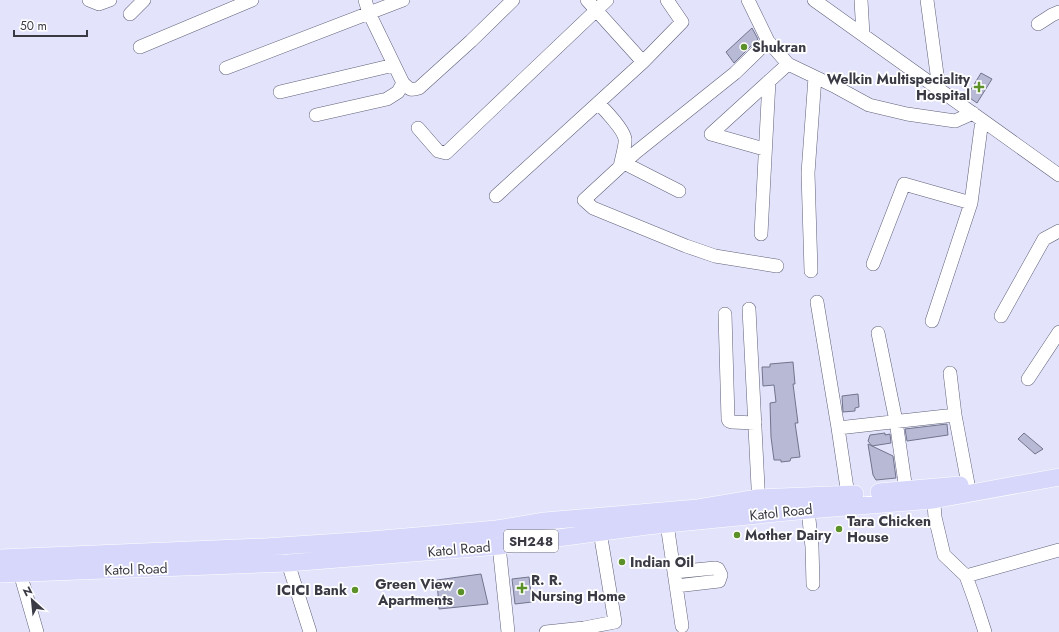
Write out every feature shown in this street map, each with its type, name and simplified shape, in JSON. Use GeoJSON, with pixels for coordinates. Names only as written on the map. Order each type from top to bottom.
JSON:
{"type":"FeatureCollection","features":[{"type":"Feature","properties":{"kind":"main road","name":"Katol Road"},"geometry":{"type":"LineString","coordinates":[[0,574],[20,565],[290,545],[600,532],[667,524],[759,506],[848,495],[906,490],[933,494],[968,484],[1059,465]]}},
{"type":"Feature","properties":{"kind":"main road","name":"Katol Road"},"geometry":{"type":"LineString","coordinates":[[0,558],[20,565],[288,563],[498,537],[545,521],[698,508],[759,506],[808,510],[1059,477]]}},
{"type":"Feature","properties":{"kind":"street"},"geometry":{"type":"LineString","coordinates":[[89,0],[99,4],[110,0]]}},
{"type":"Feature","properties":{"kind":"street"},"geometry":{"type":"LineString","coordinates":[[130,14],[144,0]]}},
{"type":"Feature","properties":{"kind":"street"},"geometry":{"type":"LineString","coordinates":[[140,47],[252,0]]}},
{"type":"Feature","properties":{"kind":"street"},"geometry":{"type":"LineString","coordinates":[[365,0],[369,13],[403,84],[409,89],[414,90],[419,88],[471,41],[513,0]]}},
{"type":"Feature","properties":{"kind":"street"},"geometry":{"type":"LineString","coordinates":[[226,68],[403,0]]}},
{"type":"Feature","properties":{"kind":"street"},"geometry":{"type":"LineString","coordinates":[[588,0],[643,62]]}},
{"type":"Feature","properties":{"kind":"street"},"geometry":{"type":"LineString","coordinates":[[418,128],[438,151],[446,153],[607,0]]}},
{"type":"Feature","properties":{"kind":"street"},"geometry":{"type":"LineString","coordinates":[[496,196],[643,62],[682,22],[667,0]]}},
{"type":"Feature","properties":{"kind":"street"},"geometry":{"type":"LineString","coordinates":[[748,0],[768,41],[788,64],[869,104],[907,114],[955,121],[977,116]]}},
{"type":"Feature","properties":{"kind":"street"},"geometry":{"type":"LineString","coordinates":[[814,0],[1059,175]]}},
{"type":"Feature","properties":{"kind":"street"},"geometry":{"type":"LineString","coordinates":[[861,0],[863,35]]}},
{"type":"Feature","properties":{"kind":"street"},"geometry":{"type":"LineString","coordinates":[[928,0],[939,89]]}},
{"type":"Feature","properties":{"kind":"street"},"geometry":{"type":"LineString","coordinates":[[1038,24],[1052,14],[1059,12]]}},
{"type":"Feature","properties":{"kind":"street"},"geometry":{"type":"LineString","coordinates":[[768,41],[735,73],[622,165],[584,200],[593,208],[686,246],[715,256],[777,266]]}},
{"type":"Feature","properties":{"kind":"street"},"geometry":{"type":"LineString","coordinates":[[764,149],[711,134],[788,64]]}},
{"type":"Feature","properties":{"kind":"street"},"geometry":{"type":"LineString","coordinates":[[280,92],[394,65]]}},
{"type":"Feature","properties":{"kind":"street"},"geometry":{"type":"LineString","coordinates":[[811,271],[808,173],[816,77]]}},
{"type":"Feature","properties":{"kind":"street"},"geometry":{"type":"LineString","coordinates":[[761,234],[764,149],[769,81]]}},
{"type":"Feature","properties":{"kind":"street"},"geometry":{"type":"LineString","coordinates":[[316,115],[387,99],[398,92],[403,84]]}},
{"type":"Feature","properties":{"kind":"street"},"geometry":{"type":"LineString","coordinates":[[598,103],[623,132],[626,140],[622,165]]}},
{"type":"Feature","properties":{"kind":"street"},"geometry":{"type":"LineString","coordinates":[[932,321],[971,203],[977,116]]}},
{"type":"Feature","properties":{"kind":"street"},"geometry":{"type":"LineString","coordinates":[[622,165],[679,191]]}},
{"type":"Feature","properties":{"kind":"street"},"geometry":{"type":"LineString","coordinates":[[873,264],[904,184],[971,203]]}},
{"type":"Feature","properties":{"kind":"street"},"geometry":{"type":"LineString","coordinates":[[1001,316],[1044,238],[1059,231]]}},
{"type":"Feature","properties":{"kind":"street"},"geometry":{"type":"LineString","coordinates":[[817,302],[848,495]]}},
{"type":"Feature","properties":{"kind":"street"},"geometry":{"type":"LineString","coordinates":[[749,309],[759,506]]}},
{"type":"Feature","properties":{"kind":"street"},"geometry":{"type":"LineString","coordinates":[[725,314],[728,419],[732,422],[755,422]]}},
{"type":"Feature","properties":{"kind":"street"},"geometry":{"type":"LineString","coordinates":[[1028,379],[1059,332]]}},
{"type":"Feature","properties":{"kind":"street"},"geometry":{"type":"LineString","coordinates":[[878,333],[896,421],[906,490]]}},
{"type":"Feature","properties":{"kind":"street"},"geometry":{"type":"LineString","coordinates":[[950,373],[968,484]]}},
{"type":"Feature","properties":{"kind":"street"},"geometry":{"type":"LineString","coordinates":[[838,428],[956,415]]}},
{"type":"Feature","properties":{"kind":"street"},"geometry":{"type":"LineString","coordinates":[[933,494],[935,517],[944,555],[966,576],[985,632]]}},
{"type":"Feature","properties":{"kind":"street"},"geometry":{"type":"LineString","coordinates":[[808,510],[812,547],[813,584]]}},
{"type":"Feature","properties":{"kind":"street"},"geometry":{"type":"LineString","coordinates":[[667,524],[682,626]]}},
{"type":"Feature","properties":{"kind":"street"},"geometry":{"type":"LineString","coordinates":[[546,632],[584,630],[613,623],[616,620],[600,532]]}},
{"type":"Feature","properties":{"kind":"street"},"geometry":{"type":"LineString","coordinates":[[498,537],[508,632]]}},
{"type":"Feature","properties":{"kind":"street"},"geometry":{"type":"LineString","coordinates":[[290,545],[288,563],[310,632]]}},
{"type":"Feature","properties":{"kind":"street"},"geometry":{"type":"LineString","coordinates":[[966,576],[1059,550]]}},
{"type":"Feature","properties":{"kind":"street"},"geometry":{"type":"LineString","coordinates":[[20,565],[37,632]]}},
{"type":"Feature","properties":{"kind":"street"},"geometry":{"type":"LineString","coordinates":[[674,572],[715,568],[718,569],[721,575],[719,581],[676,586]]}},
{"type":"Feature","properties":{"kind":"building","name":"Shukran"},"geometry":{"type":"Polygon","coordinates":[[[752,28],[758,39],[734,63],[726,52],[752,28]]]}},
{"type":"Feature","properties":{"kind":"building"},"geometry":{"type":"Polygon","coordinates":[[[981,73],[992,79],[977,103],[967,96],[981,73]]]}},
{"type":"Feature","properties":{"kind":"building"},"geometry":{"type":"Polygon","coordinates":[[[793,362],[795,384],[793,384],[798,423],[795,423],[800,457],[791,458],[790,461],[781,462],[781,460],[774,460],[771,437],[770,403],[776,402],[774,385],[763,386],[762,367],[770,367],[770,364],[793,362]]]}},
{"type":"Feature","properties":{"kind":"building"},"geometry":{"type":"Polygon","coordinates":[[[858,394],[859,407],[855,408],[855,411],[843,412],[842,396],[858,394]]]}},
{"type":"Feature","properties":{"kind":"building"},"geometry":{"type":"Polygon","coordinates":[[[947,424],[948,435],[907,441],[905,429],[947,424]]]}},
{"type":"Feature","properties":{"kind":"building"},"geometry":{"type":"Polygon","coordinates":[[[885,433],[885,435],[890,434],[891,443],[872,446],[868,441],[870,435],[885,433]]]}},
{"type":"Feature","properties":{"kind":"building"},"geometry":{"type":"Polygon","coordinates":[[[1024,433],[1043,449],[1035,454],[1018,439],[1024,433]]]}},
{"type":"Feature","properties":{"kind":"building"},"geometry":{"type":"Polygon","coordinates":[[[868,444],[893,456],[896,478],[876,480],[873,475],[868,444]]]}},
{"type":"Feature","properties":{"kind":"building","name":"Green View Apartments"},"geometry":{"type":"Polygon","coordinates":[[[481,574],[488,604],[439,609],[437,580],[481,574]]]}},
{"type":"Feature","properties":{"kind":"building"},"geometry":{"type":"Polygon","coordinates":[[[529,577],[532,602],[515,604],[512,579],[529,577]]]}},
{"type":"Feature","properties":{"kind":"place","name":"Shukran"},"geometry":{"type":"Point","coordinates":[744,47]}},
{"type":"Feature","properties":{"kind":"place","name":"Welkin Multispeciality Hospital"},"geometry":{"type":"Point","coordinates":[979,87]}},
{"type":"Feature","properties":{"kind":"place","name":"Tara Chicken House"},"geometry":{"type":"Point","coordinates":[839,529]}},
{"type":"Feature","properties":{"kind":"place","name":"Mother Dairy"},"geometry":{"type":"Point","coordinates":[737,535]}},
{"type":"Feature","properties":{"kind":"place","name":"Indian Oil"},"geometry":{"type":"Point","coordinates":[622,562]}},
{"type":"Feature","properties":{"kind":"place","name":"R. R. Nursing Home"},"geometry":{"type":"Point","coordinates":[522,588]}},
{"type":"Feature","properties":{"kind":"place","name":"ICICI Bank"},"geometry":{"type":"Point","coordinates":[355,590]}},
{"type":"Feature","properties":{"kind":"place","name":"Green View Apartments"},"geometry":{"type":"Point","coordinates":[461,592]}}]}
